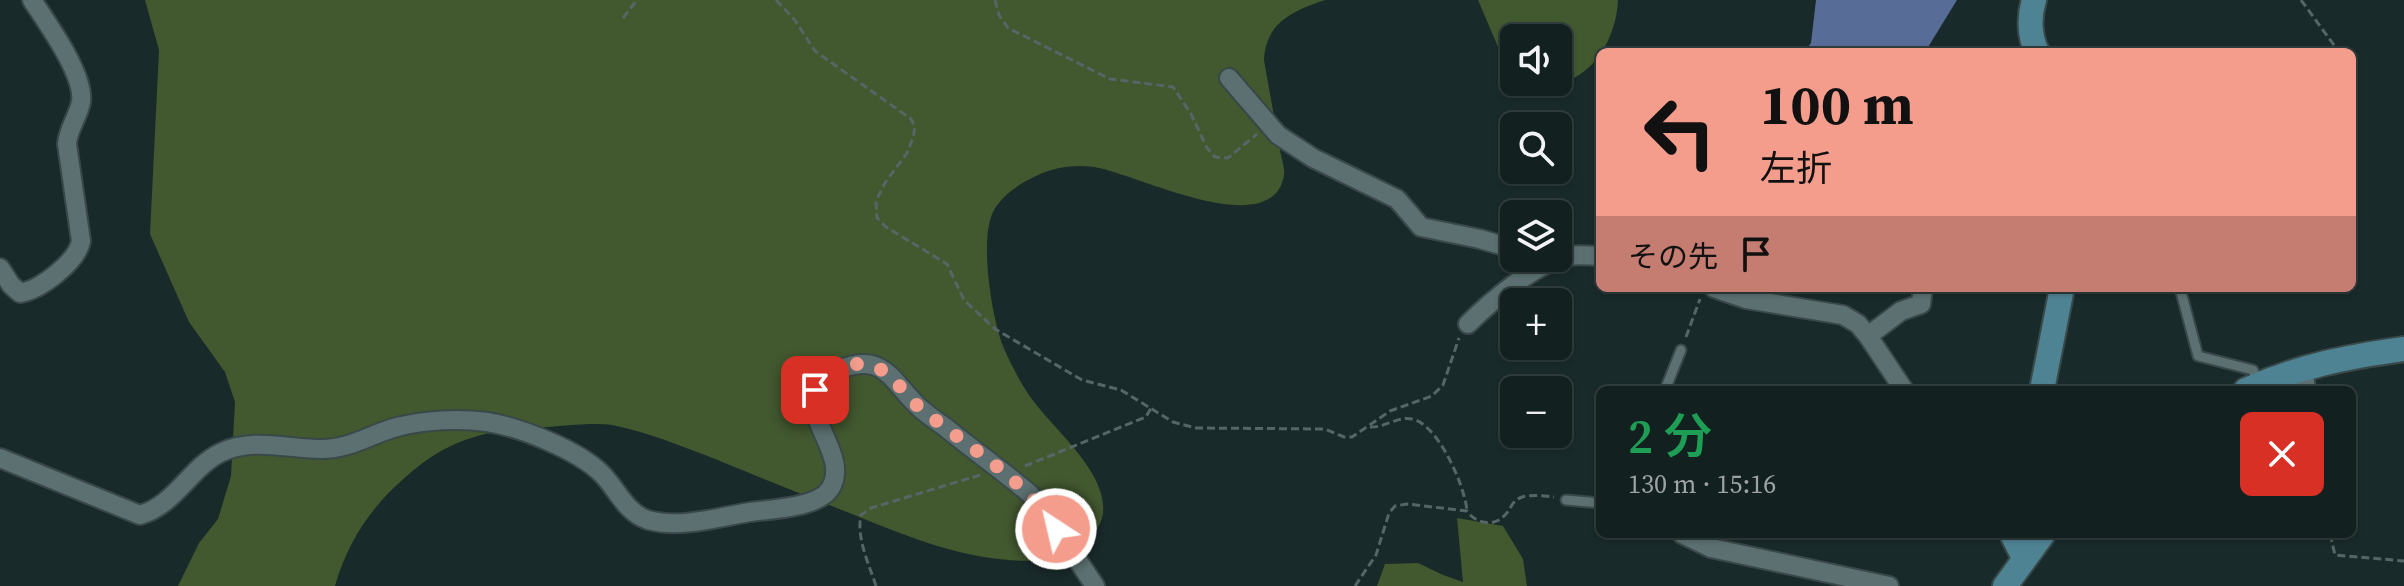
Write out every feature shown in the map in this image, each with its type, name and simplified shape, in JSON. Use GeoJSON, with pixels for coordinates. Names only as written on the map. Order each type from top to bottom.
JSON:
{"type":"FeatureCollection","features":[{"type":"Feature","properties":{"kind":"street"},"geometry":{"type":"LineString","coordinates":[[0,268],[20,293],[32,291],[80,250],[67,144],[68,132],[81,104],[80,89],[74,71],[32,0]]}},
{"type":"Feature","properties":{"kind":"street"},"geometry":{"type":"LineString","coordinates":[[2034,0],[2030,20],[2034,48]]}},
{"type":"Feature","properties":{"kind":"street"},"geometry":{"type":"LineString","coordinates":[[1229,78],[1278,135],[1313,158],[1397,199],[1421,227],[1500,245]]}},
{"type":"Feature","properties":{"kind":"street"},"geometry":{"type":"LineString","coordinates":[[1572,256],[1596,256]]}},
{"type":"Feature","properties":{"kind":"street"},"geometry":{"type":"LineString","coordinates":[[1468,324],[1503,291],[1529,272]]}},
{"type":"Feature","properties":{"kind":"street"},"geometry":{"type":"LineString","coordinates":[[1726,292],[1746,299],[1843,315],[1858,324],[1868,336],[1901,386]]}},
{"type":"Feature","properties":{"kind":"street"},"geometry":{"type":"LineString","coordinates":[[1868,336],[1901,311],[1921,304],[1922,292]]}},
{"type":"Feature","properties":{"kind":"street"},"geometry":{"type":"LineString","coordinates":[[2043,386],[2061,292]]}},
{"type":"Feature","properties":{"kind":"street"},"geometry":{"type":"LineString","coordinates":[[2258,386],[2305,378],[2343,358],[2404,349]]}},
{"type":"Feature","properties":{"kind":"street"},"geometry":{"type":"LineString","coordinates":[[0,458],[140,515],[165,503],[218,454],[237,446],[346,447],[397,427],[437,421],[487,422],[534,436],[583,458],[601,473],[631,510],[647,519],[670,522],[721,518],[798,506],[819,499],[830,490],[835,474],[814,404],[815,390],[823,379],[847,366],[871,364],[891,376],[915,404],[1043,508],[1095,586]]}},
{"type":"Feature","properties":{"kind":"street"},"geometry":{"type":"LineString","coordinates":[[1690,538],[1711,548],[1889,586]]}},
{"type":"Feature","properties":{"kind":"street"},"geometry":{"type":"LineString","coordinates":[[2014,538],[2024,558]]}},
{"type":"Feature","properties":{"kind":"street"},"geometry":{"type":"LineString","coordinates":[[2005,586],[2040,538]]}},
{"type":"Feature","properties":{"kind":"lane"},"geometry":{"type":"LineString","coordinates":[[2181,292],[2198,356],[2253,370],[2252,386]]}},
{"type":"Feature","properties":{"kind":"lane"},"geometry":{"type":"LineString","coordinates":[[1667,386],[1681,350]]}},
{"type":"Feature","properties":{"kind":"lane"},"geometry":{"type":"LineString","coordinates":[[1566,500],[1596,503]]}},
{"type":"Feature","properties":{"kind":"path"},"geometry":{"type":"LineString","coordinates":[[623,18],[637,0]]}},
{"type":"Feature","properties":{"kind":"path"},"geometry":{"type":"LineString","coordinates":[[776,0],[794,19],[815,51],[911,119],[915,127],[907,153],[876,201],[877,218],[886,227],[947,264],[964,300],[995,329],[1082,380],[1121,390],[1173,422],[1196,428],[1325,429],[1352,437],[1370,427],[1379,416],[1432,396],[1443,385],[1460,336],[1468,324]]}},
{"type":"Feature","properties":{"kind":"path"},"geometry":{"type":"LineString","coordinates":[[995,0],[999,15],[1008,28],[1110,79],[1173,87],[1215,157],[1228,158],[1269,124]]}},
{"type":"Feature","properties":{"kind":"path"},"geometry":{"type":"LineString","coordinates":[[2301,0],[2336,48]]}},
{"type":"Feature","properties":{"kind":"path"},"geometry":{"type":"LineString","coordinates":[[1681,350],[1703,292]]}},
{"type":"Feature","properties":{"kind":"path"},"geometry":{"type":"LineString","coordinates":[[876,586],[859,526],[861,515],[871,508],[1000,470],[1146,417],[1151,408]]}},
{"type":"Feature","properties":{"kind":"path"},"geometry":{"type":"LineString","coordinates":[[1370,427],[1409,418],[1422,422],[1436,438],[1460,480],[1467,511],[1472,519],[1483,523],[1496,522],[1505,516],[1512,502],[1528,496],[1566,500]]}},
{"type":"Feature","properties":{"kind":"path"},"geometry":{"type":"LineString","coordinates":[[1355,586],[1376,555],[1389,513],[1395,506],[1407,504],[1467,511]]}},
{"type":"Feature","properties":{"kind":"path"},"geometry":{"type":"LineString","coordinates":[[2331,538],[2335,555],[2404,561]]}},
{"type":"Feature","properties":{"kind":"green space"},"geometry":{"type":"Polygon","coordinates":[[[145,0],[1325,0],[1283,20],[1270,36],[1266,47],[1264,60],[1284,172],[1274,195],[1255,204],[1229,205],[1094,167],[1078,166],[1053,170],[1025,182],[1004,197],[993,212],[987,261],[1000,338],[1029,395],[1087,465],[1102,497],[1103,513],[1094,532],[1064,553],[1047,559],[1018,561],[954,551],[638,431],[612,425],[587,424],[495,432],[464,440],[434,455],[391,491],[367,518],[341,567],[335,586],[178,586],[199,543],[218,519],[231,476],[235,402],[225,372],[189,322],[150,234],[159,50],[145,0]]]}},
{"type":"Feature","properties":{"kind":"green space"},"geometry":{"type":"Polygon","coordinates":[[[1478,0],[1618,0],[1612,32],[1604,48],[1596,48],[1596,60],[1572,78],[1572,24],[1500,24],[1500,52],[1478,0]]]}},
{"type":"Feature","properties":{"kind":"green space"},"geometry":{"type":"Polygon","coordinates":[[[1457,518],[1503,526],[1523,559],[1527,586],[1377,586],[1385,564],[1418,563],[1463,582],[1457,518]]]}},
{"type":"Feature","properties":{"kind":"water"},"geometry":{"type":"Polygon","coordinates":[[[1816,0],[1957,0],[1927,48],[1807,48],[1811,43],[1816,0]]]}},
{"type":"Feature","properties":{"kind":"route"},"geometry":{"type":"LineString","coordinates":[[815,390],[823,379],[847,366],[871,364],[891,376],[915,404],[1030,494],[1056,529]]}}]}
